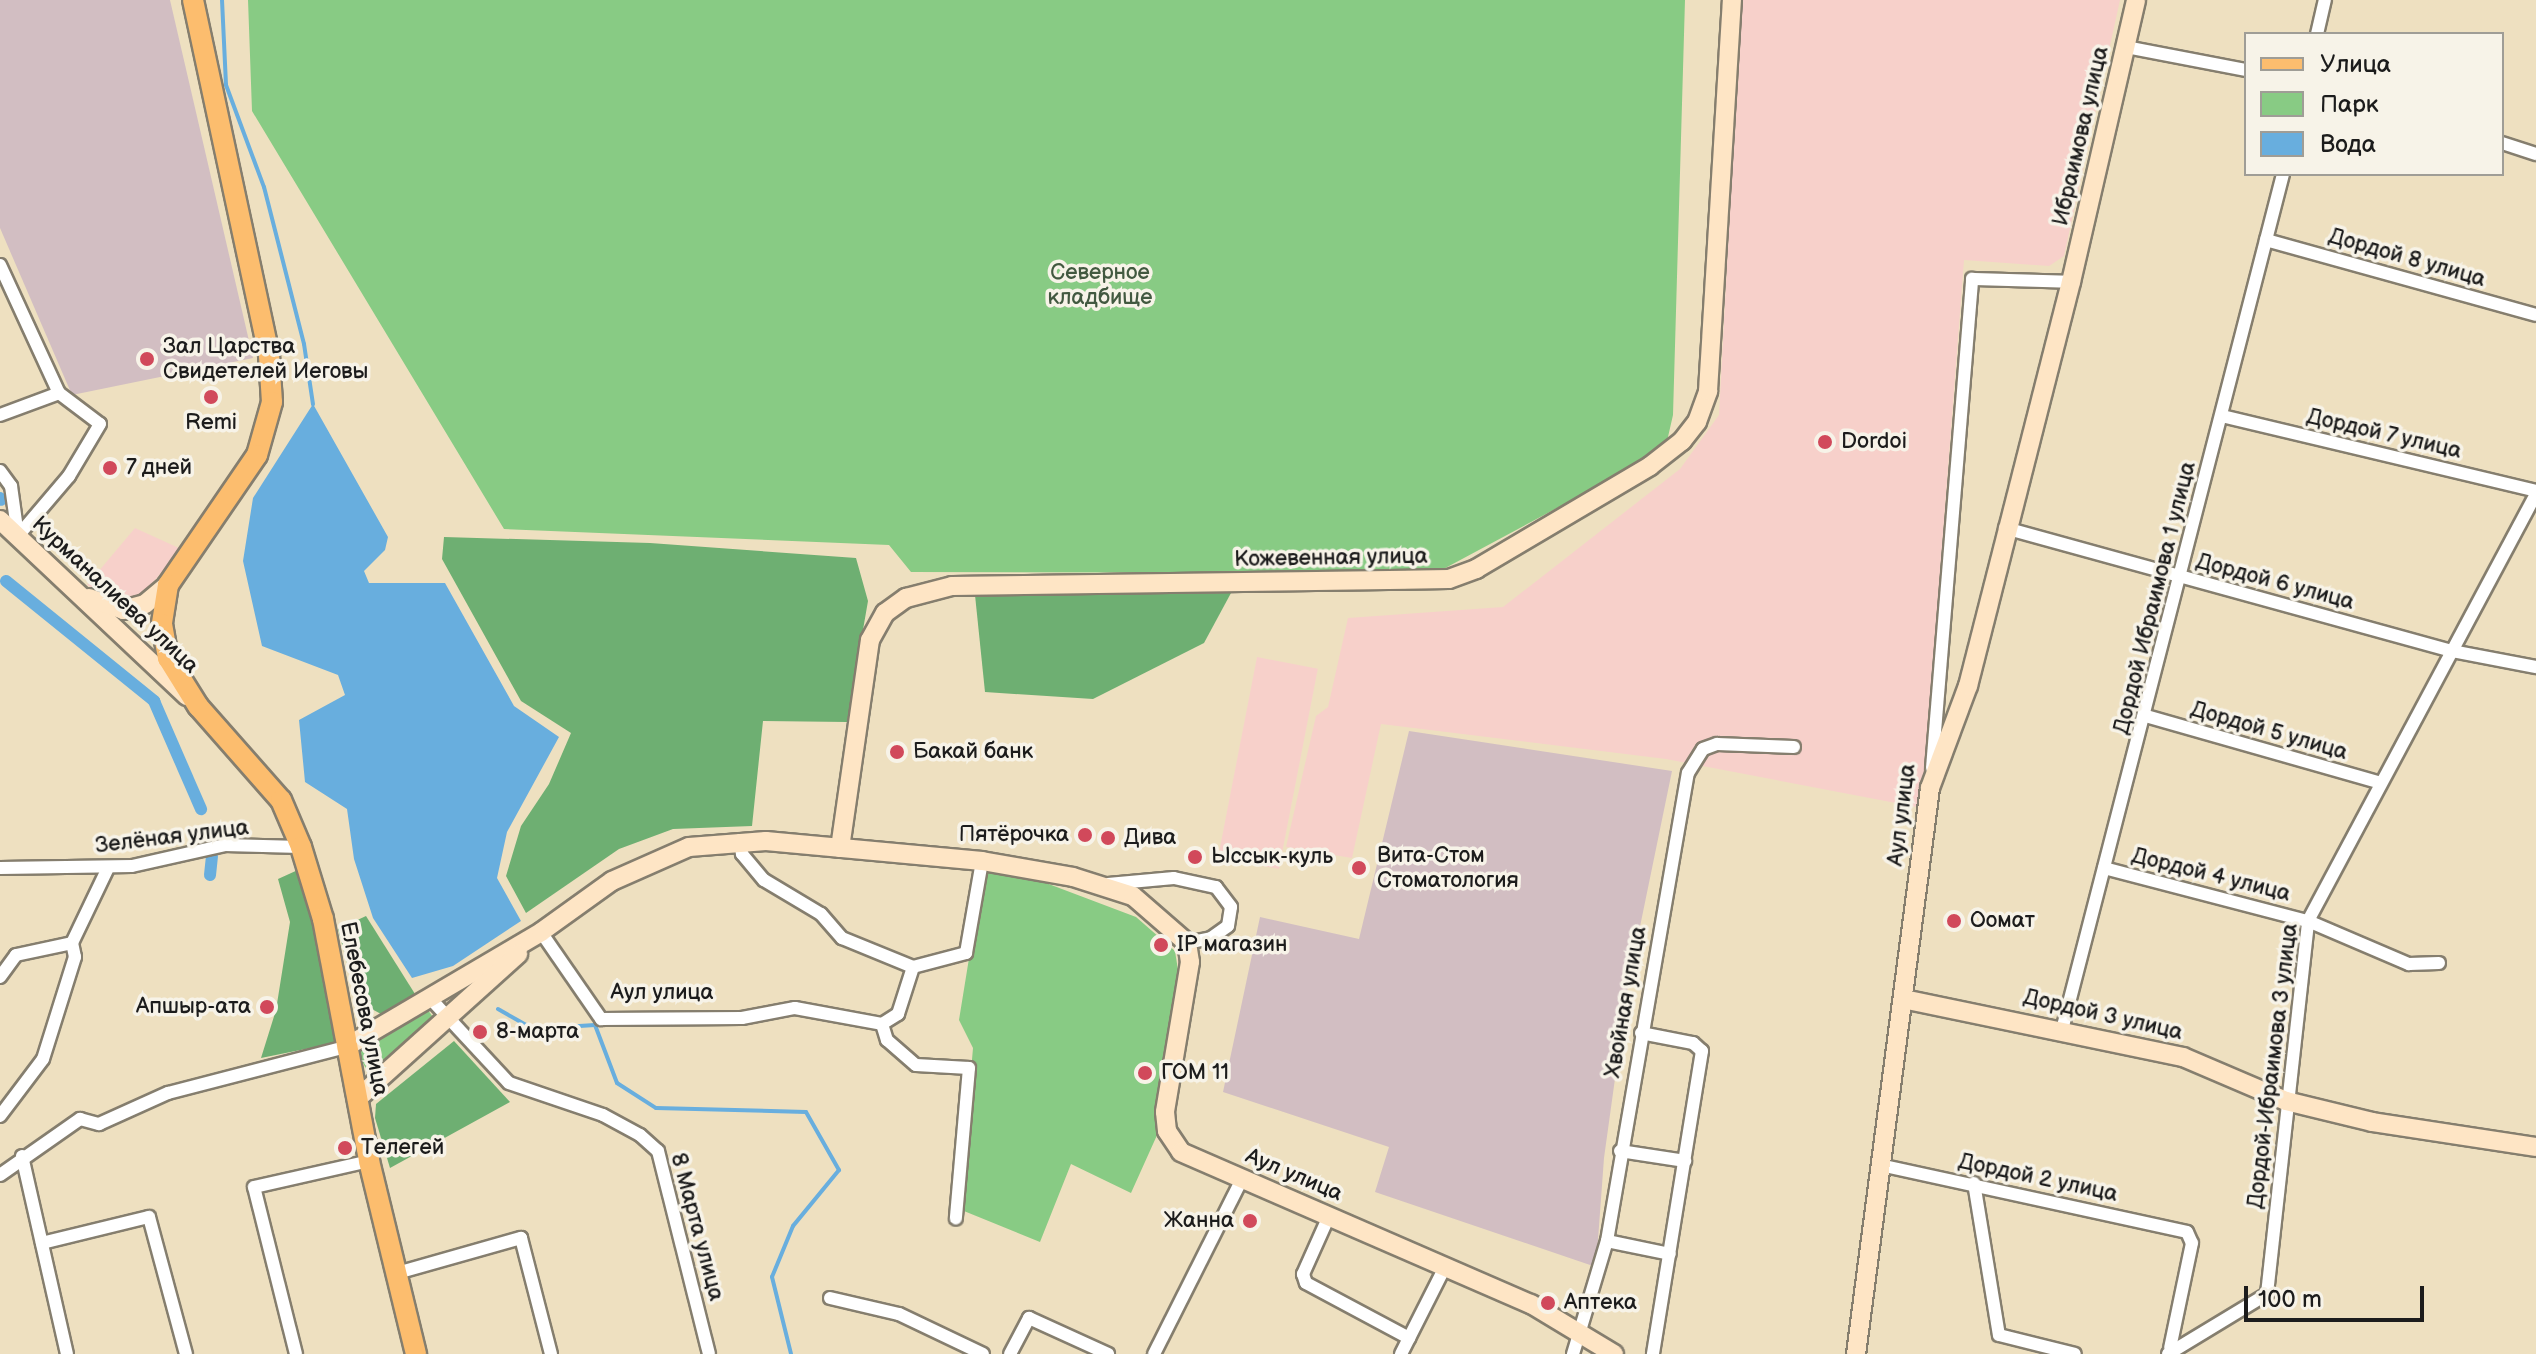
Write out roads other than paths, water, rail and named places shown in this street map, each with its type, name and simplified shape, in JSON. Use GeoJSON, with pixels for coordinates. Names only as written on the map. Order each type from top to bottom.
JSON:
{"type":"FeatureCollection","features":[{"type":"Feature","properties":{"kind":"main road"},"geometry":{"type":"LineString","coordinates":[[82,596],[123,610],[145,604],[168,585],[257,455],[272,402],[269,356],[193,0]]}},
{"type":"Feature","properties":{"kind":"main road","name":"Кожевенная улица"},"geometry":{"type":"LineString","coordinates":[[840,848],[870,640],[878,621],[906,598],[952,586],[1449,579],[1476,569],[1676,447],[1697,422],[1708,391],[1732,0]]}},
{"type":"Feature","properties":{"kind":"main road","name":"Ибраимова улица"},"geometry":{"type":"LineString","coordinates":[[1930,788],[1968,686],[2005,528],[2071,282],[2136,0]]}},
{"type":"Feature","properties":{"kind":"main road","name":"Курманалиева улица"},"geometry":{"type":"LineString","coordinates":[[0,520],[198,706]]}},
{"type":"Feature","properties":{"kind":"main road","name":"Елебесова улица"},"geometry":{"type":"LineString","coordinates":[[168,585],[162,624],[168,658],[198,706],[281,800],[301,847],[323,919],[369,1161],[416,1354]]}},
{"type":"Feature","properties":{"kind":"main road","name":"Аул улица"},"geometry":{"type":"LineString","coordinates":[[1856,1354],[1930,788]]}},
{"type":"Feature","properties":{"kind":"main road"},"geometry":{"type":"LineString","coordinates":[[346,1047],[541,932],[632,870],[689,847],[740,840],[982,861],[1102,884],[1146,903],[1187,943]]}},
{"type":"Feature","properties":{"kind":"main road"},"geometry":{"type":"LineString","coordinates":[[357,1099],[450,1019],[541,932]]}},
{"type":"Feature","properties":{"kind":"main road","name":"Аул улица"},"geometry":{"type":"LineString","coordinates":[[1187,943],[1190,962],[1165,1112],[1167,1131],[1191,1159],[1446,1265],[1614,1354]]}},
{"type":"Feature","properties":{"kind":"main road","name":"Дордой 3 улица"},"geometry":{"type":"LineString","coordinates":[[1903,999],[2183,1057],[2286,1101],[2416,1130],[2536,1147]]}},
{"type":"Feature","properties":{"kind":"street"},"geometry":{"type":"LineString","coordinates":[[2317,32],[2325,0]]}},
{"type":"Feature","properties":{"kind":"street"},"geometry":{"type":"LineString","coordinates":[[2126,47],[2244,70]]}},
{"type":"Feature","properties":{"kind":"street"},"geometry":{"type":"LineString","coordinates":[[2504,144],[2536,154]]}},
{"type":"Feature","properties":{"kind":"street","name":"Дордой Ибраимова 1 улица"},"geometry":{"type":"LineString","coordinates":[[2062,1030],[2146,716],[2282,176]]}},
{"type":"Feature","properties":{"kind":"street","name":"Дордой 8 улица"},"geometry":{"type":"LineString","coordinates":[[2266,240],[2536,315]]}},
{"type":"Feature","properties":{"kind":"street"},"geometry":{"type":"LineString","coordinates":[[0,265],[59,393],[100,424],[69,476],[18,536]]}},
{"type":"Feature","properties":{"kind":"street","name":"Аул улица"},"geometry":{"type":"LineString","coordinates":[[1930,788],[1972,279],[2071,282]]}},
{"type":"Feature","properties":{"kind":"street"},"geometry":{"type":"LineString","coordinates":[[0,415],[59,393]]}},
{"type":"Feature","properties":{"kind":"street","name":"Дордой 7 улица"},"geometry":{"type":"LineString","coordinates":[[2222,416],[2536,492]]}},
{"type":"Feature","properties":{"kind":"street"},"geometry":{"type":"LineString","coordinates":[[0,471],[11,486],[18,536]]}},
{"type":"Feature","properties":{"kind":"street","name":"Дордой-Ибраимова 3 улица"},"geometry":{"type":"LineString","coordinates":[[2169,1351],[2267,1294],[2308,921],[2536,492]]}},
{"type":"Feature","properties":{"kind":"street","name":"Дордой 6 улица"},"geometry":{"type":"LineString","coordinates":[[2005,528],[2452,651],[2536,667]]}},
{"type":"Feature","properties":{"kind":"street","name":"Дордой 5 улица"},"geometry":{"type":"LineString","coordinates":[[2146,716],[2381,783]]}},
{"type":"Feature","properties":{"kind":"street","name":"Хвойная улица"},"geometry":{"type":"LineString","coordinates":[[1573,1354],[1582,1335],[1607,1241],[1620,1151],[1688,773],[1703,749],[1717,744],[1794,747]]}},
{"type":"Feature","properties":{"kind":"street"},"geometry":{"type":"LineString","coordinates":[[740,840],[742,854],[764,880],[821,914],[842,938],[913,967],[966,953],[982,861]]}},
{"type":"Feature","properties":{"kind":"street","name":"Зелёная улица"},"geometry":{"type":"LineString","coordinates":[[0,868],[108,868],[225,845],[301,847]]}},
{"type":"Feature","properties":{"kind":"street"},"geometry":{"type":"LineString","coordinates":[[0,1116],[43,1059],[75,957],[72,943],[108,868]]}},
{"type":"Feature","properties":{"kind":"street","name":"Дордой 4 улица"},"geometry":{"type":"LineString","coordinates":[[2104,868],[2308,921],[2409,964],[2439,963]]}},
{"type":"Feature","properties":{"kind":"street"},"geometry":{"type":"LineString","coordinates":[[1102,884],[1174,878],[1216,887],[1231,907],[1228,926],[1211,938],[1187,943]]}},
{"type":"Feature","properties":{"kind":"street","name":"Аул улица"},"geometry":{"type":"LineString","coordinates":[[541,932],[601,1019],[742,1018],[795,1008],[882,1024]]}},
{"type":"Feature","properties":{"kind":"street"},"geometry":{"type":"LineString","coordinates":[[0,977],[16,955],[72,943]]}},
{"type":"Feature","properties":{"kind":"street"},"geometry":{"type":"LineString","coordinates":[[913,967],[898,1014],[882,1024],[887,1040],[916,1065],[969,1068],[956,1218]]}},
{"type":"Feature","properties":{"kind":"street","name":"8 Марта улица"},"geometry":{"type":"LineString","coordinates":[[429,997],[509,1083],[603,1115],[640,1135],[658,1151],[709,1354]]}},
{"type":"Feature","properties":{"kind":"street"},"geometry":{"type":"LineString","coordinates":[[1641,1033],[1693,1043],[1702,1051],[1653,1354]]}},
{"type":"Feature","properties":{"kind":"street"},"geometry":{"type":"LineString","coordinates":[[0,1175],[22,1156],[80,1119],[99,1124],[168,1093],[346,1047]]}},
{"type":"Feature","properties":{"kind":"street"},"geometry":{"type":"LineString","coordinates":[[1620,1151],[1685,1161]]}},
{"type":"Feature","properties":{"kind":"street"},"geometry":{"type":"LineString","coordinates":[[22,1156],[67,1354]]}},
{"type":"Feature","properties":{"kind":"street"},"geometry":{"type":"LineString","coordinates":[[296,1354],[254,1187],[369,1161]]}},
{"type":"Feature","properties":{"kind":"street","name":"Дордой 2 улица"},"geometry":{"type":"LineString","coordinates":[[1880,1165],[1974,1183],[2187,1232],[2192,1243],[2169,1351]]}},
{"type":"Feature","properties":{"kind":"street"},"geometry":{"type":"LineString","coordinates":[[1154,1354],[1242,1179]]}},
{"type":"Feature","properties":{"kind":"street"},"geometry":{"type":"LineString","coordinates":[[1974,1183],[1999,1335],[2075,1354]]}},
{"type":"Feature","properties":{"kind":"street"},"geometry":{"type":"LineString","coordinates":[[1329,1216],[1303,1274],[1306,1283],[1409,1338]]}},
{"type":"Feature","properties":{"kind":"street"},"geometry":{"type":"LineString","coordinates":[[42,1243],[149,1217],[186,1354]]}},
{"type":"Feature","properties":{"kind":"street"},"geometry":{"type":"LineString","coordinates":[[397,1273],[521,1238],[551,1354]]}},
{"type":"Feature","properties":{"kind":"street"},"geometry":{"type":"LineString","coordinates":[[1607,1241],[1670,1254]]}},
{"type":"Feature","properties":{"kind":"street"},"geometry":{"type":"LineString","coordinates":[[1401,1354],[1446,1265]]}},
{"type":"Feature","properties":{"kind":"street"},"geometry":{"type":"LineString","coordinates":[[830,1298],[899,1314],[983,1354]]}},
{"type":"Feature","properties":{"kind":"street"},"geometry":{"type":"LineString","coordinates":[[1010,1354],[1029,1318],[1108,1354]]}},
{"type":"Feature","properties":{"kind":"water"},"geometry":{"type":"Polygon","coordinates":[[[313,404],[388,537],[385,550],[364,571],[369,583],[445,583],[514,706],[559,737],[507,832],[497,878],[521,921],[453,966],[412,978],[373,918],[354,859],[347,809],[305,782],[299,720],[345,695],[338,675],[262,646],[243,561],[253,498],[313,404]]]}},
{"type":"Feature","properties":{"kind":"waterway"},"geometry":{"type":"LineString","coordinates":[[222,0],[226,85],[264,187],[304,344],[313,404]]}},
{"type":"Feature","properties":{"kind":"waterway"},"geometry":{"type":"LineString","coordinates":[[6,581],[154,701],[201,809]]}},
{"type":"Feature","properties":{"kind":"waterway"},"geometry":{"type":"LineString","coordinates":[[210,875],[212,856]]}},
{"type":"Feature","properties":{"kind":"waterway"},"geometry":{"type":"LineString","coordinates":[[498,1009],[533,1029],[595,1025],[617,1083],[656,1108],[806,1112],[839,1170],[793,1226],[772,1277],[791,1354]]}},
{"type":"Feature","properties":{"kind":"place","name":"Зал Царства Свидетелей Иеговы"},"geometry":{"type":"Point","coordinates":[147,359]}},
{"type":"Feature","properties":{"kind":"place","name":"Remi"},"geometry":{"type":"Point","coordinates":[211,397]}},
{"type":"Feature","properties":{"kind":"place","name":"Dordoi"},"geometry":{"type":"Point","coordinates":[1825,442]}},
{"type":"Feature","properties":{"kind":"place","name":"7 дней"},"geometry":{"type":"Point","coordinates":[110,468]}},
{"type":"Feature","properties":{"kind":"place","name":"Бакай банк"},"geometry":{"type":"Point","coordinates":[897,752]}},
{"type":"Feature","properties":{"kind":"place","name":"Пятёрочка"},"geometry":{"type":"Point","coordinates":[1085,835]}},
{"type":"Feature","properties":{"kind":"place","name":"Дива"},"geometry":{"type":"Point","coordinates":[1108,838]}},
{"type":"Feature","properties":{"kind":"place","name":"Ыссык-куль"},"geometry":{"type":"Point","coordinates":[1195,857]}},
{"type":"Feature","properties":{"kind":"place","name":"Вита-Стом Стоматология"},"geometry":{"type":"Point","coordinates":[1359,868]}},
{"type":"Feature","properties":{"kind":"place","name":"Оомат"},"geometry":{"type":"Point","coordinates":[1954,921]}},
{"type":"Feature","properties":{"kind":"place","name":"IP магазин"},"geometry":{"type":"Point","coordinates":[1161,945]}},
{"type":"Feature","properties":{"kind":"place","name":"Апшыр-ата"},"geometry":{"type":"Point","coordinates":[267,1007]}},
{"type":"Feature","properties":{"kind":"place","name":"8-марта"},"geometry":{"type":"Point","coordinates":[480,1032]}},
{"type":"Feature","properties":{"kind":"place","name":"ГОМ 11"},"geometry":{"type":"Point","coordinates":[1145,1073]}},
{"type":"Feature","properties":{"kind":"place","name":"Телегей"},"geometry":{"type":"Point","coordinates":[345,1148]}},
{"type":"Feature","properties":{"kind":"place","name":"Жанна"},"geometry":{"type":"Point","coordinates":[1250,1221]}},
{"type":"Feature","properties":{"kind":"place","name":"Аптека"},"geometry":{"type":"Point","coordinates":[1548,1303]}},
{"type":"Feature","properties":{"kind":"park label","name":"Северное кладбище"},"geometry":{"type":"Point","coordinates":[1100,284]}}]}
